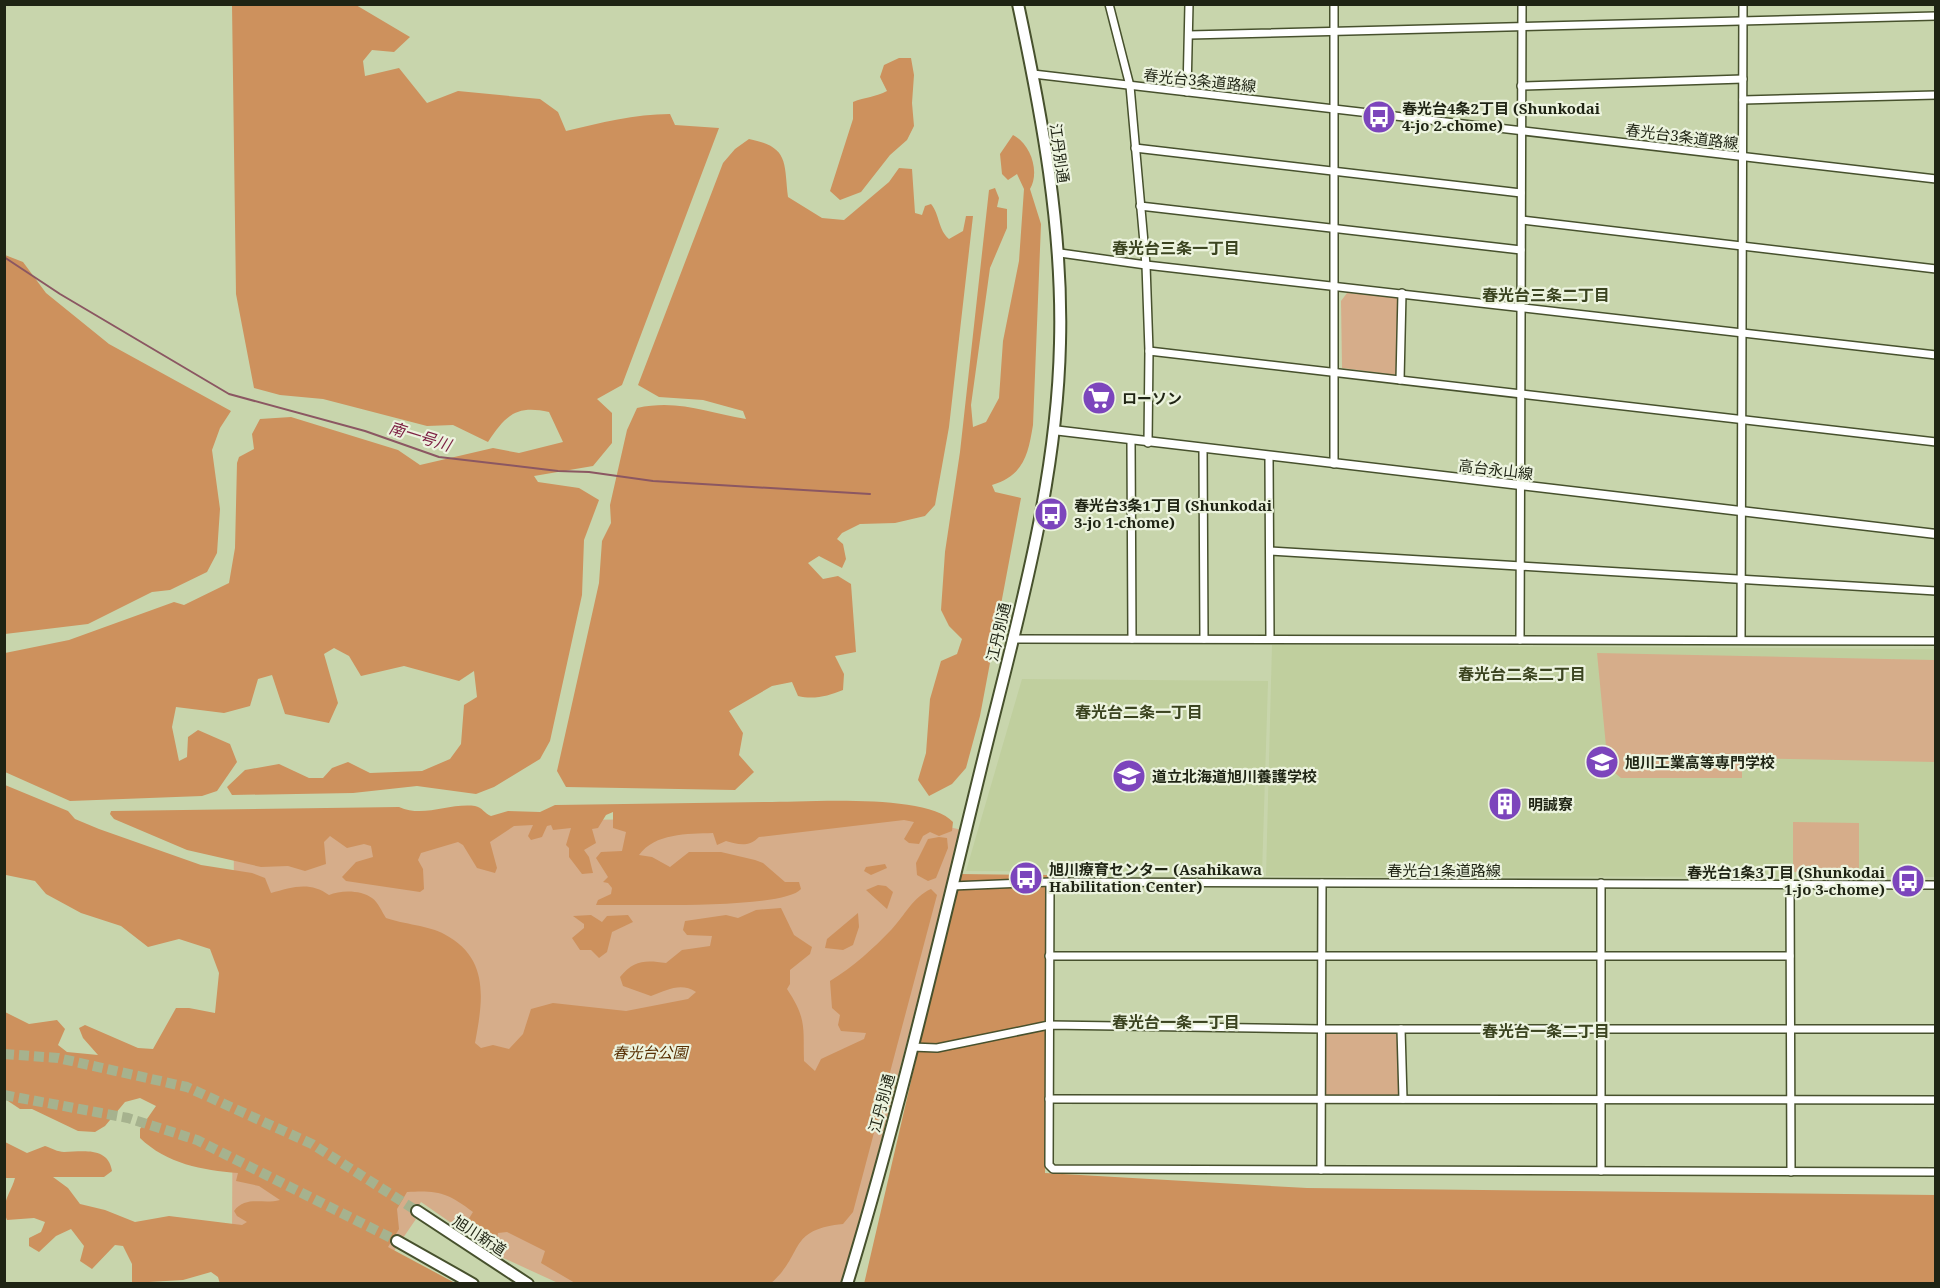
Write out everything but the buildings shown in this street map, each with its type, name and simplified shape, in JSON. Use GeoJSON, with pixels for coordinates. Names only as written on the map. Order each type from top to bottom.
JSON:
{"type":"FeatureCollection","features":[{"type":"Feature","properties":{"kind":"main road","name":"江丹別通"},"geometry":{"type":"LineString","coordinates":[[849,1284],[912,1047],[1044,505],[1060,345],[1059,253],[1033,74],[1018,4]]}},
{"type":"Feature","properties":{"kind":"main road","name":"旭川新道"},"geometry":{"type":"LineString","coordinates":[[417,1210],[528,1284]]}},
{"type":"Feature","properties":{"kind":"main road"},"geometry":{"type":"LineString","coordinates":[[397,1241],[473,1284]]}},
{"type":"Feature","properties":{"kind":"main road"},"geometry":{"type":"LineString","coordinates":[[516,1275],[537,1284]]}},
{"type":"Feature","properties":{"kind":"street"},"geometry":{"type":"LineString","coordinates":[[1109,4],[1130,86],[1146,265],[1149,351],[1148,443]]}},
{"type":"Feature","properties":{"kind":"street"},"geometry":{"type":"LineString","coordinates":[[1187,92],[1189,4]]}},
{"type":"Feature","properties":{"kind":"street"},"geometry":{"type":"LineString","coordinates":[[1334,4],[1334,464]]}},
{"type":"Feature","properties":{"kind":"street"},"geometry":{"type":"LineString","coordinates":[[1520,639],[1522,4]]}},
{"type":"Feature","properties":{"kind":"street"},"geometry":{"type":"LineString","coordinates":[[1742,640],[1743,4]]}},
{"type":"Feature","properties":{"kind":"street"},"geometry":{"type":"LineString","coordinates":[[1189,35],[1935,16]]}},
{"type":"Feature","properties":{"kind":"street","name":"春光台3条道路線"},"geometry":{"type":"LineString","coordinates":[[1033,74],[1935,179]]}},
{"type":"Feature","properties":{"kind":"street"},"geometry":{"type":"LineString","coordinates":[[1521,86],[1743,79]]}},
{"type":"Feature","properties":{"kind":"street"},"geometry":{"type":"LineString","coordinates":[[1743,100],[1935,94]]}},
{"type":"Feature","properties":{"kind":"street"},"geometry":{"type":"LineString","coordinates":[[1135,148],[1521,193]]}},
{"type":"Feature","properties":{"kind":"street"},"geometry":{"type":"LineString","coordinates":[[1140,206],[1521,250]]}},
{"type":"Feature","properties":{"kind":"street"},"geometry":{"type":"LineString","coordinates":[[1522,219],[1935,269]]}},
{"type":"Feature","properties":{"kind":"street"},"geometry":{"type":"LineString","coordinates":[[1059,253],[1146,265],[1935,355]]}},
{"type":"Feature","properties":{"kind":"street"},"geometry":{"type":"LineString","coordinates":[[1400,380],[1402,293]]}},
{"type":"Feature","properties":{"kind":"street"},"geometry":{"type":"LineString","coordinates":[[1149,351],[1935,442]]}},
{"type":"Feature","properties":{"kind":"street","name":"高台永山線"},"geometry":{"type":"LineString","coordinates":[[1053,430],[1269,458],[1743,510],[1935,534]]}},
{"type":"Feature","properties":{"kind":"street"},"geometry":{"type":"LineString","coordinates":[[1131,441],[1132,639]]}},
{"type":"Feature","properties":{"kind":"street"},"geometry":{"type":"LineString","coordinates":[[1203,449],[1204,639]]}},
{"type":"Feature","properties":{"kind":"street"},"geometry":{"type":"LineString","coordinates":[[1269,458],[1270,639]]}},
{"type":"Feature","properties":{"kind":"street"},"geometry":{"type":"LineString","coordinates":[[1270,551],[1935,591]]}},
{"type":"Feature","properties":{"kind":"street"},"geometry":{"type":"LineString","coordinates":[[1012,639],[1935,641]]}},
{"type":"Feature","properties":{"kind":"street"},"geometry":{"type":"LineString","coordinates":[[1050,882],[1048,1165],[1053,1169],[1935,1172]]}},
{"type":"Feature","properties":{"kind":"street","name":"春光台1条道路線"},"geometry":{"type":"LineString","coordinates":[[952,886],[1050,882],[1935,885]]}},
{"type":"Feature","properties":{"kind":"street"},"geometry":{"type":"LineString","coordinates":[[1322,883],[1322,1170]]}},
{"type":"Feature","properties":{"kind":"street"},"geometry":{"type":"LineString","coordinates":[[1601,884],[1601,1171]]}},
{"type":"Feature","properties":{"kind":"street"},"geometry":{"type":"LineString","coordinates":[[1790,885],[1791,1172]]}},
{"type":"Feature","properties":{"kind":"street"},"geometry":{"type":"LineString","coordinates":[[1049,956],[1790,956]]}},
{"type":"Feature","properties":{"kind":"street"},"geometry":{"type":"LineString","coordinates":[[912,1047],[937,1048],[1049,1024],[1321,1029],[1935,1029]]}},
{"type":"Feature","properties":{"kind":"street"},"geometry":{"type":"LineString","coordinates":[[1401,1029],[1403,1099]]}},
{"type":"Feature","properties":{"kind":"street"},"geometry":{"type":"LineString","coordinates":[[1049,1099],[1935,1100]]}},
{"type":"Feature","properties":{"kind":"shaded area","name":"旭川工業高等専門学校"},"geometry":{"type":"Polygon","coordinates":[[[1272,645],[1935,649],[1935,877],[1266,876],[1272,645]]]}},
{"type":"Feature","properties":{"kind":"shaded area","name":"道立北海道旭川養護学校"},"geometry":{"type":"Polygon","coordinates":[[[1022,679],[1268,681],[1262,873],[966,871],[1022,679]]]}},
{"type":"Feature","properties":{"kind":"green space"},"geometry":{"type":"Polygon","coordinates":[[[232,5],[356,5],[410,37],[394,52],[372,50],[363,61],[365,76],[399,68],[427,103],[458,91],[540,99],[558,112],[566,131],[631,117],[657,114],[670,114],[675,125],[719,128],[622,385],[597,399],[612,413],[612,443],[593,466],[534,476],[538,482],[579,488],[599,500],[584,540],[582,595],[550,741],[540,759],[494,787],[476,794],[417,786],[353,793],[232,795],[227,787],[245,770],[279,764],[309,778],[323,778],[332,768],[348,762],[370,773],[422,771],[450,759],[461,744],[464,705],[477,697],[474,671],[459,681],[404,666],[361,676],[349,656],[334,648],[324,654],[338,703],[329,723],[285,714],[272,675],[258,679],[250,706],[224,713],[176,707],[172,727],[179,761],[187,757],[188,737],[198,730],[230,744],[237,762],[217,791],[202,796],[70,801],[5,772],[5,653],[69,640],[174,602],[184,605],[229,583],[235,548],[237,463],[239,457],[254,449],[252,434],[260,419],[291,417],[398,450],[420,465],[493,448],[519,453],[563,442],[549,412],[538,410],[520,411],[513,414],[500,425],[488,442],[453,425],[427,426],[323,399],[280,395],[254,388],[236,294],[232,5]]]}},
{"type":"Feature","properties":{"kind":"green space"},"geometry":{"type":"Polygon","coordinates":[[[899,58],[911,58],[914,75],[912,103],[914,126],[907,140],[890,155],[861,192],[840,200],[830,191],[853,119],[853,102],[887,91],[880,77],[884,65],[899,58]]]}},
{"type":"Feature","properties":{"kind":"green space"},"geometry":{"type":"Polygon","coordinates":[[[1013,135],[1025,145],[1032,159],[1034,175],[1030,189],[1041,224],[1033,425],[1026,455],[1018,470],[1003,481],[992,485],[995,492],[1021,498],[980,716],[966,768],[952,784],[929,796],[918,780],[926,753],[930,699],[941,661],[957,654],[962,639],[949,626],[941,610],[945,552],[960,452],[989,190],[995,188],[999,198],[997,207],[1007,209],[1007,228],[990,268],[971,405],[973,427],[986,422],[999,398],[1003,341],[1019,261],[1024,189],[1017,174],[1008,180],[1002,174],[1000,154],[1013,135]]]}},
{"type":"Feature","properties":{"kind":"green space"},"geometry":{"type":"Polygon","coordinates":[[[749,139],[762,142],[778,152],[784,165],[788,197],[822,218],[844,220],[889,182],[899,168],[912,169],[915,213],[922,215],[925,206],[931,204],[949,239],[963,231],[966,216],[973,216],[949,427],[935,505],[925,516],[895,523],[860,524],[842,533],[837,539],[843,544],[846,559],[842,568],[819,556],[808,563],[823,579],[838,576],[851,584],[856,652],[835,656],[844,674],[843,690],[810,698],[798,696],[792,682],[772,686],[729,711],[743,733],[739,755],[754,772],[735,790],[566,787],[557,771],[599,583],[602,541],[611,523],[610,505],[627,430],[637,408],[680,406],[746,419],[743,411],[703,400],[659,397],[638,385],[723,163],[735,149],[749,139]]]}},
{"type":"Feature","properties":{"kind":"green space"},"geometry":{"type":"Polygon","coordinates":[[[5,255],[23,262],[46,293],[109,344],[231,411],[220,428],[212,450],[220,509],[217,553],[207,572],[170,590],[152,592],[88,624],[5,634],[5,255]]]}},
{"type":"Feature","properties":{"kind":"green space"},"geometry":{"type":"Polygon","coordinates":[[[1347,293],[1398,297],[1396,375],[1342,368],[1341,301],[1347,293]]]}},
{"type":"Feature","properties":{"kind":"green space"},"geometry":{"type":"Polygon","coordinates":[[[1597,653],[1935,660],[1935,762],[1742,758],[1742,778],[1621,778],[1608,767],[1597,653]]]}},
{"type":"Feature","properties":{"kind":"green space","name":"春光台公園"},"geometry":{"type":"Polygon","coordinates":[[[5,785],[68,811],[75,819],[99,829],[201,865],[252,873],[265,878],[271,893],[308,887],[329,895],[345,892],[362,893],[374,900],[386,918],[444,934],[459,944],[469,955],[476,968],[481,996],[475,1043],[481,1048],[493,1045],[509,1049],[523,1034],[531,1009],[553,1003],[626,1011],[688,999],[696,992],[679,987],[651,996],[623,986],[620,977],[635,964],[666,963],[682,950],[710,946],[712,936],[687,935],[683,930],[685,921],[726,915],[738,918],[756,910],[781,908],[794,935],[812,947],[810,954],[790,970],[790,984],[787,989],[798,1008],[803,1024],[804,1061],[815,1071],[821,1059],[864,1039],[866,1033],[841,1031],[838,1025],[840,1015],[832,1008],[830,981],[871,950],[892,929],[914,901],[931,889],[937,895],[853,1212],[843,1224],[825,1227],[804,1237],[789,1262],[770,1284],[575,1283],[541,1263],[545,1251],[507,1232],[498,1233],[497,1240],[492,1245],[481,1244],[463,1228],[473,1212],[449,1197],[435,1192],[407,1192],[397,1209],[399,1229],[388,1247],[455,1283],[220,1284],[218,1277],[211,1272],[183,1280],[132,1283],[132,1264],[123,1246],[115,1245],[92,1269],[80,1261],[84,1246],[71,1229],[56,1236],[39,1252],[29,1246],[29,1238],[41,1232],[45,1222],[34,1218],[7,1220],[5,1214],[5,1203],[15,1178],[5,1178],[5,1142],[27,1153],[45,1146],[62,1152],[86,1151],[105,1157],[112,1171],[104,1177],[53,1177],[68,1188],[80,1204],[105,1210],[135,1222],[169,1216],[242,1225],[247,1222],[237,1216],[234,1211],[239,1206],[249,1202],[280,1200],[259,1186],[236,1181],[238,1173],[186,1164],[173,1160],[150,1147],[140,1138],[140,1129],[156,1106],[140,1098],[125,1102],[105,1126],[95,1132],[78,1131],[32,1109],[20,1109],[5,1099],[5,1012],[29,1024],[57,1020],[65,1029],[58,1045],[67,1052],[98,1055],[83,1038],[79,1028],[85,1025],[138,1048],[153,1049],[176,1008],[215,1013],[219,973],[210,949],[179,939],[148,947],[121,926],[81,913],[46,894],[35,881],[6,875],[5,878],[5,785]]]}},
{"type":"Feature","properties":{"kind":"green space"},"geometry":{"type":"Polygon","coordinates":[[[836,801],[893,803],[919,807],[939,813],[953,822],[952,831],[939,836],[930,832],[923,836],[919,844],[909,843],[904,839],[914,822],[904,820],[759,837],[744,844],[726,841],[717,845],[713,833],[672,836],[654,842],[639,855],[652,857],[670,867],[689,852],[721,852],[763,863],[785,882],[799,882],[801,889],[788,896],[737,903],[596,905],[598,900],[611,894],[612,888],[608,883],[603,882],[608,877],[596,858],[601,852],[622,851],[626,832],[613,828],[613,812],[606,815],[598,828],[592,829],[596,843],[584,850],[589,857],[593,873],[582,874],[569,857],[569,848],[566,845],[571,828],[553,830],[551,825],[547,826],[542,837],[531,840],[528,836],[533,825],[514,826],[490,842],[497,868],[495,873],[477,868],[463,845],[458,842],[421,853],[418,860],[423,869],[424,889],[420,892],[346,881],[342,877],[356,862],[373,857],[371,846],[364,844],[347,848],[330,836],[324,842],[326,864],[305,871],[288,866],[261,867],[187,850],[114,819],[110,814],[111,811],[399,807],[427,811],[465,806],[477,807],[491,816],[508,811],[540,812],[555,805],[836,801]]]}},
{"type":"Feature","properties":{"kind":"green space","name":"春光台公園"},"geometry":{"type":"Polygon","coordinates":[[[906,817],[962,830],[844,1283],[558,1283],[499,1256],[421,1202],[412,1216],[416,1219],[390,1257],[232,1244],[234,823],[906,817]]]}},
{"type":"Feature","properties":{"kind":"green space"},"geometry":{"type":"Polygon","coordinates":[[[1793,822],[1859,823],[1859,873],[1793,872],[1793,822]]]}},
{"type":"Feature","properties":{"kind":"green space"},"geometry":{"type":"Polygon","coordinates":[[[947,838],[948,848],[936,878],[928,881],[917,875],[916,863],[928,839],[947,838]]]}},
{"type":"Feature","properties":{"kind":"green space"},"geometry":{"type":"Polygon","coordinates":[[[885,864],[887,868],[871,875],[864,871],[866,867],[885,864]]]}},
{"type":"Feature","properties":{"kind":"green space"},"geometry":{"type":"Polygon","coordinates":[[[959,874],[1049,875],[1045,1173],[1307,1188],[1935,1195],[1935,1283],[864,1284],[959,874]]]}},
{"type":"Feature","properties":{"kind":"green space"},"geometry":{"type":"Polygon","coordinates":[[[878,885],[886,886],[893,892],[887,909],[866,890],[878,885]]]}},
{"type":"Feature","properties":{"kind":"green space"},"geometry":{"type":"Polygon","coordinates":[[[858,913],[859,927],[853,945],[843,950],[825,948],[827,939],[858,913]]]}},
{"type":"Feature","properties":{"kind":"green space"},"geometry":{"type":"Polygon","coordinates":[[[591,915],[602,922],[607,916],[628,915],[633,922],[612,932],[607,952],[599,958],[591,950],[580,950],[572,938],[584,928],[584,924],[573,916],[591,915]]]}},
{"type":"Feature","properties":{"kind":"green space"},"geometry":{"type":"Polygon","coordinates":[[[1321,1029],[1401,1029],[1403,1099],[1322,1099],[1321,1029]]]}},
{"type":"Feature","properties":{"kind":"waterway","name":"南一号川"},"geometry":{"type":"LineString","coordinates":[[4,257],[60,294],[229,394],[365,431],[439,457],[558,471],[589,472],[653,481],[870,494]]}},
{"type":"Feature","properties":{"kind":"tunnel"},"geometry":{"type":"LineString","coordinates":[[4,1054],[58,1058],[187,1087],[312,1144],[417,1211]]}},
{"type":"Feature","properties":{"kind":"tunnel"},"geometry":{"type":"LineString","coordinates":[[4,1095],[128,1118],[197,1140],[397,1241]]}},
{"type":"Feature","properties":{"kind":"place","name":"春光台4条2丁目 (Shunkodai 4-jo 2-chome)"},"geometry":{"type":"Point","coordinates":[1379,117]}},
{"type":"Feature","properties":{"kind":"place","name":"ローソン"},"geometry":{"type":"Point","coordinates":[1099,398]}},
{"type":"Feature","properties":{"kind":"place","name":"春光台3条1丁目 (Shunkodai 3-jo 1-chome)"},"geometry":{"type":"Point","coordinates":[1051,514]}},
{"type":"Feature","properties":{"kind":"place","name":"旭川工業高等専門学校"},"geometry":{"type":"Point","coordinates":[1602,762]}},
{"type":"Feature","properties":{"kind":"place","name":"道立北海道旭川養護学校"},"geometry":{"type":"Point","coordinates":[1129,776]}},
{"type":"Feature","properties":{"kind":"place","name":"明誠寮"},"geometry":{"type":"Point","coordinates":[1505,804]}},
{"type":"Feature","properties":{"kind":"place","name":"旭川療育センター (Asahikawa Habilitation Center)"},"geometry":{"type":"Point","coordinates":[1026,878]}},
{"type":"Feature","properties":{"kind":"place","name":"春光台1条3丁目 (Shunkodai 1-jo 3-chome)"},"geometry":{"type":"Point","coordinates":[1908,881]}},
{"type":"Feature","properties":{"kind":"district","name":"春光台三条一丁目"},"geometry":{"type":"Point","coordinates":[1176,248]}},
{"type":"Feature","properties":{"kind":"district","name":"春光台三条二丁目"},"geometry":{"type":"Point","coordinates":[1546,295]}},
{"type":"Feature","properties":{"kind":"district","name":"春光台二条二丁目"},"geometry":{"type":"Point","coordinates":[1522,674]}},
{"type":"Feature","properties":{"kind":"district","name":"春光台二条一丁目"},"geometry":{"type":"Point","coordinates":[1139,712]}},
{"type":"Feature","properties":{"kind":"district","name":"春光台一条一丁目"},"geometry":{"type":"Point","coordinates":[1176,1022]}},
{"type":"Feature","properties":{"kind":"district","name":"春光台一条二丁目"},"geometry":{"type":"Point","coordinates":[1546,1031]}}]}
